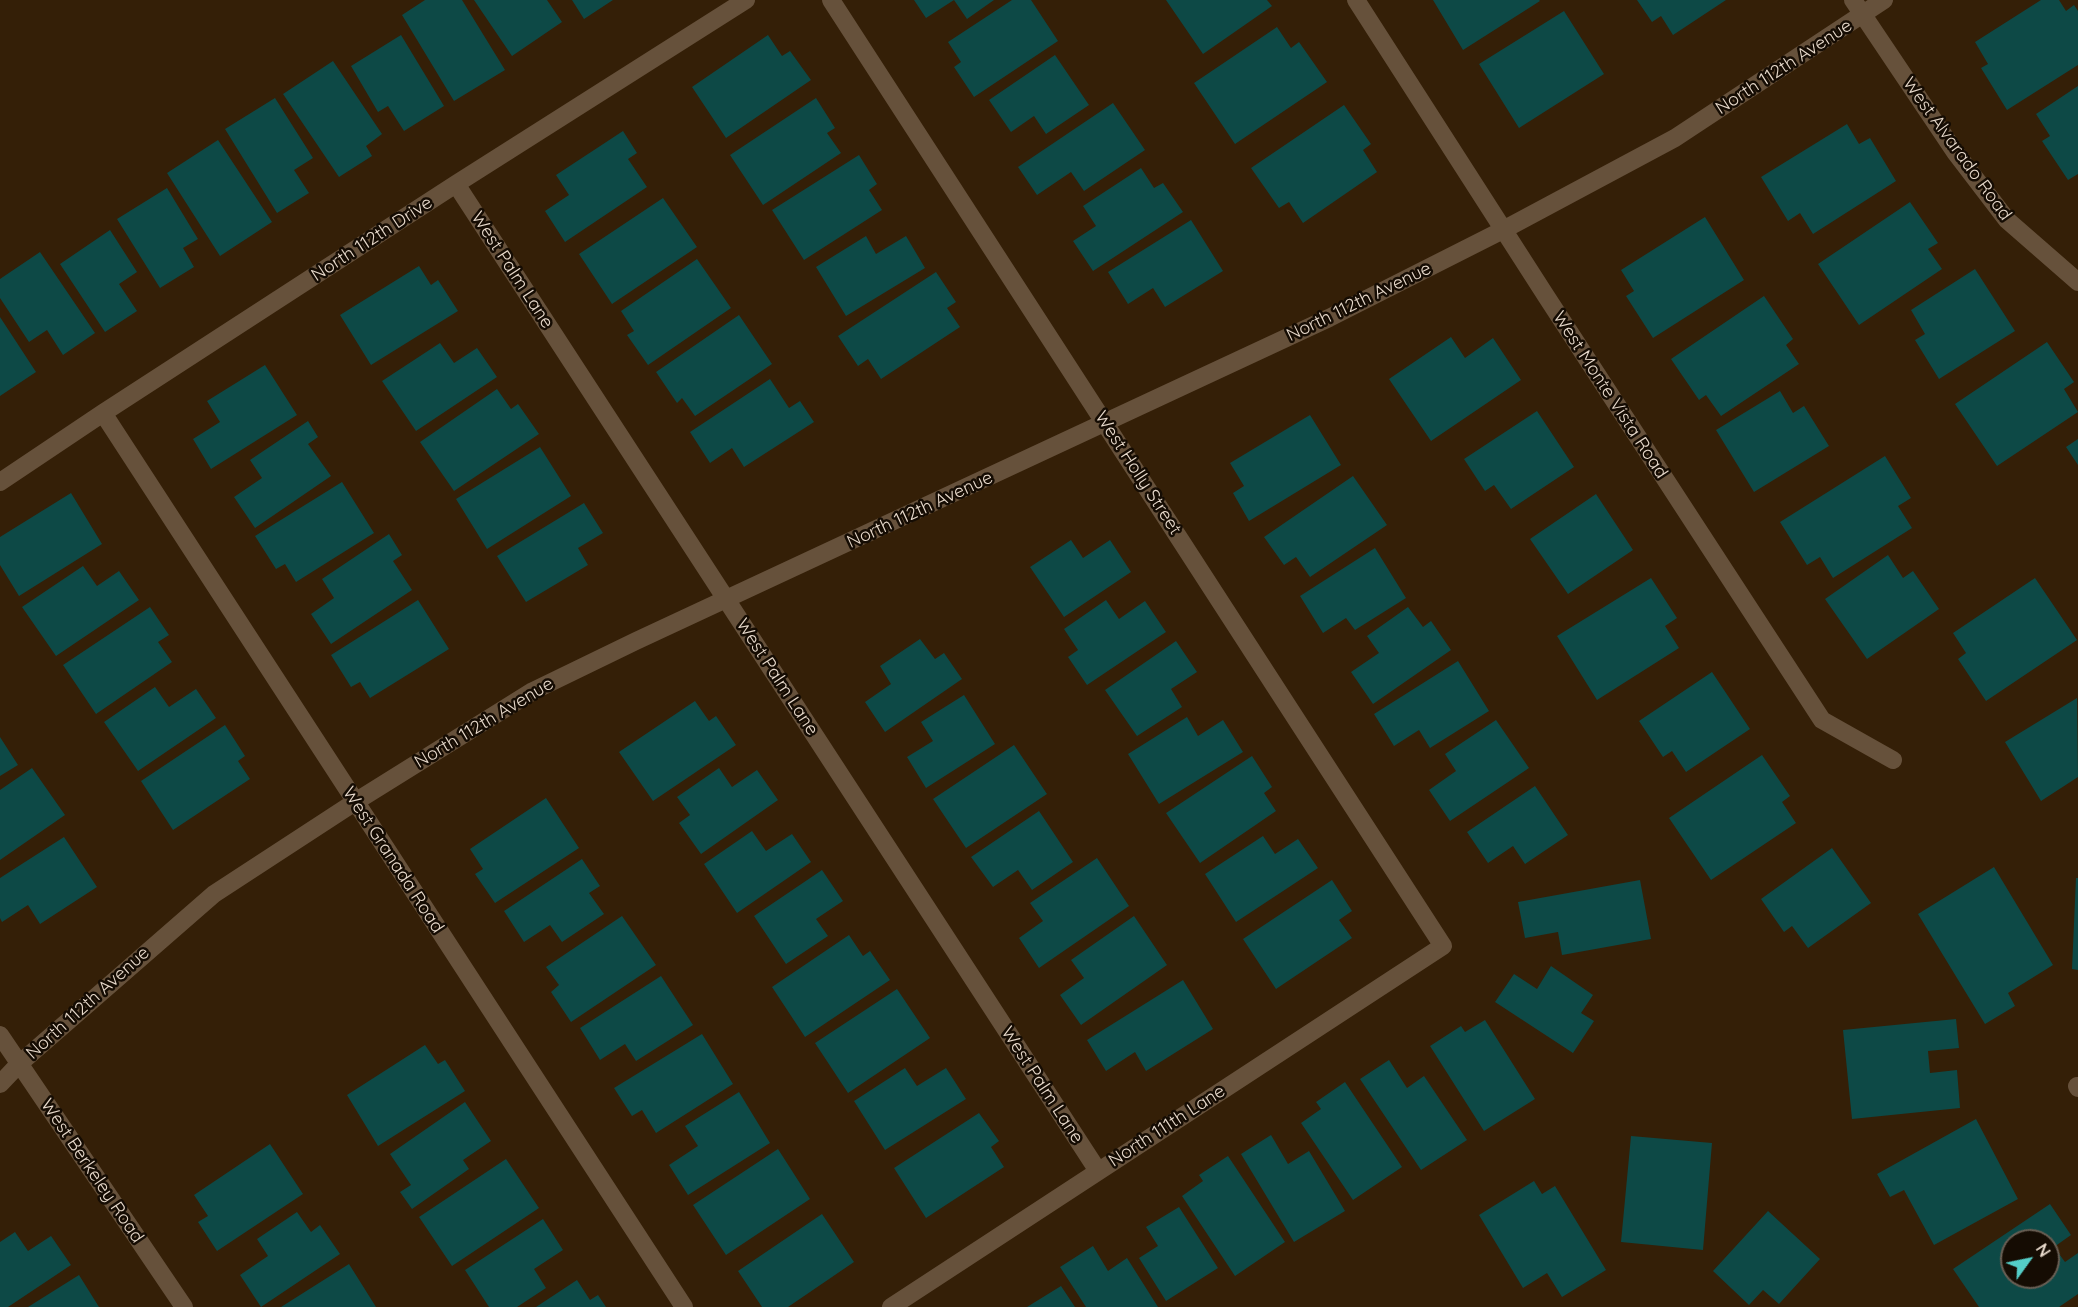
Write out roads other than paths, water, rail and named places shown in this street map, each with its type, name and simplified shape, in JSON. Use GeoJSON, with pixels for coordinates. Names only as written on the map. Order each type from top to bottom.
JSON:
{"type":"FeatureCollection","features":[{"type":"Feature","properties":{"kind":"street","name":"North 112th Drive"},"geometry":{"type":"LineString","coordinates":[[0,482],[103,412],[456,183],[746,0]]}},
{"type":"Feature","properties":{"kind":"street","name":"West Holly Street"},"geometry":{"type":"LineString","coordinates":[[831,0],[1443,946]]}},
{"type":"Feature","properties":{"kind":"street","name":"West Monte Vista Road"},"geometry":{"type":"LineString","coordinates":[[1356,0],[1822,720],[1893,760]]}},
{"type":"Feature","properties":{"kind":"street","name":"North 112th Avenue"},"geometry":{"type":"LineString","coordinates":[[0,1084],[213,894],[532,691],[1329,318],[1503,230],[1675,138],[1858,7],[1884,0]]}},
{"type":"Feature","properties":{"kind":"street","name":"West Alvarado Road"},"geometry":{"type":"LineString","coordinates":[[1858,7],[1955,152],[2007,220],[2078,282]]}},
{"type":"Feature","properties":{"kind":"street","name":"West Palm Lane"},"geometry":{"type":"LineString","coordinates":[[456,183],[1098,1171]]}},
{"type":"Feature","properties":{"kind":"street","name":"West Granada Road"},"geometry":{"type":"LineString","coordinates":[[103,412],[684,1307]]}},
{"type":"Feature","properties":{"kind":"street","name":"North 111th Lane"},"geometry":{"type":"LineString","coordinates":[[891,1307],[1443,946]]}},
{"type":"Feature","properties":{"kind":"street","name":"West Berkeley Road"},"geometry":{"type":"LineString","coordinates":[[0,1035],[184,1307]]}}]}
